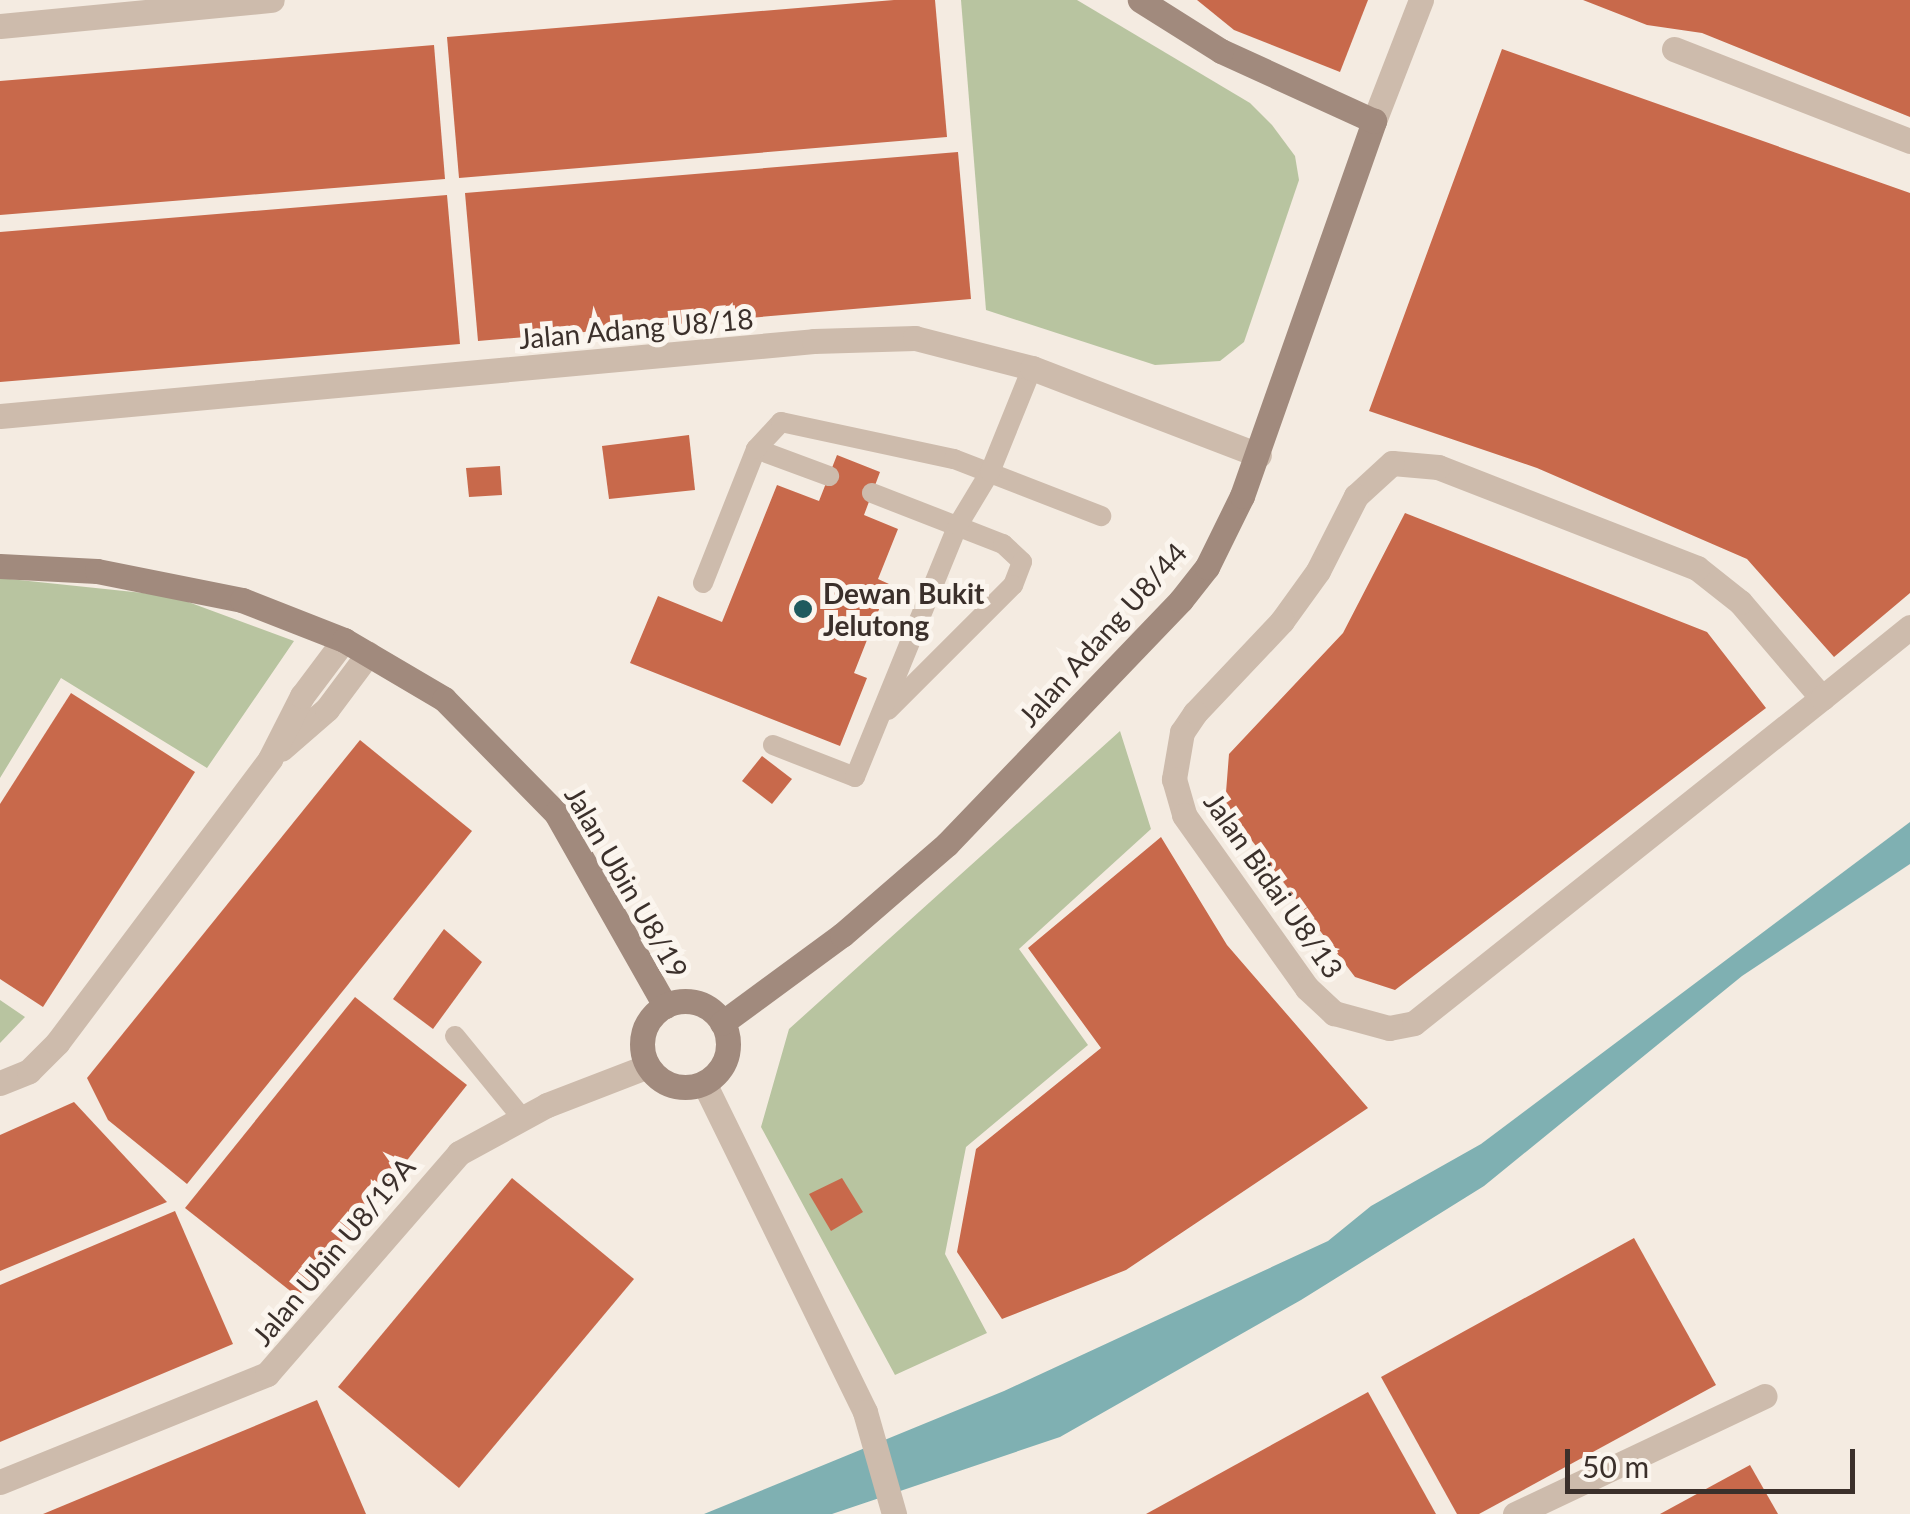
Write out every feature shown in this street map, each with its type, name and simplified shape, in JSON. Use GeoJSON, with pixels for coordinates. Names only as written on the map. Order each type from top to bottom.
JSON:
{"type":"FeatureCollection","features":[{"type":"Feature","properties":{"kind":"street"},"geometry":{"type":"LineString","coordinates":[[0,26],[272,0]]}},
{"type":"Feature","properties":{"kind":"street"},"geometry":{"type":"LineString","coordinates":[[1140,0],[1220,51],[1374,121]]}},
{"type":"Feature","properties":{"kind":"street","name":"Jalan Adang U8/44"},"geometry":{"type":"LineString","coordinates":[[722,1022],[842,936],[946,844],[1181,600],[1226,532],[1259,456],[1374,121],[1421,0]]}},
{"type":"Feature","properties":{"kind":"street"},"geometry":{"type":"LineString","coordinates":[[1674,49],[1910,140]]}},
{"type":"Feature","properties":{"kind":"street","name":"Jalan Adang U8/18"},"geometry":{"type":"LineString","coordinates":[[0,416],[869,338],[962,346],[1032,368],[1259,456]]}},
{"type":"Feature","properties":{"kind":"street","name":"Jalan Bidai U8/13"},"geometry":{"type":"LineString","coordinates":[[1822,698],[1740,602],[1697,568],[1438,467],[1392,463],[1356,496],[1318,571],[1282,621],[1194,714],[1182,732],[1174,779],[1184,814],[1308,988],[1334,1013],[1389,1028],[1414,1023],[1910,628]]}},
{"type":"Feature","properties":{"kind":"street","name":"Jalan Ubin U8/19"},"geometry":{"type":"LineString","coordinates":[[0,566],[97,571],[242,600],[344,640],[444,699],[532,782],[576,847],[665,1006]]}},
{"type":"Feature","properties":{"kind":"street"},"geometry":{"type":"LineString","coordinates":[[0,1083],[46,1057],[270,759],[302,696],[344,640]]}},
{"type":"Feature","properties":{"kind":"street"},"geometry":{"type":"LineString","coordinates":[[270,759],[327,709],[368,654]]}},
{"type":"Feature","properties":{"kind":"street"},"geometry":{"type":"LineString","coordinates":[[697,1003],[722,1022],[728,1052],[704,1083],[668,1084],[648,1066],[643,1033],[665,1006],[697,1003]]}},
{"type":"Feature","properties":{"kind":"street","name":"Jalan Ubin U8/19A"},"geometry":{"type":"LineString","coordinates":[[0,1482],[267,1374],[438,1174],[486,1135],[648,1066]]}},
{"type":"Feature","properties":{"kind":"street"},"geometry":{"type":"LineString","coordinates":[[704,1083],[865,1412],[894,1514]]}},
{"type":"Feature","properties":{"kind":"street"},"geometry":{"type":"LineString","coordinates":[[1515,1514],[1765,1396]]}},
{"type":"Feature","properties":{"kind":"lane"},"geometry":{"type":"LineString","coordinates":[[773,745],[854,777],[958,525],[990,472],[1032,368]]}},
{"type":"Feature","properties":{"kind":"lane"},"geometry":{"type":"LineString","coordinates":[[703,583],[756,449],[781,422],[900,444],[990,472],[1101,516]]}},
{"type":"Feature","properties":{"kind":"lane"},"geometry":{"type":"LineString","coordinates":[[756,449],[829,476]]}},
{"type":"Feature","properties":{"kind":"lane"},"geometry":{"type":"LineString","coordinates":[[872,493],[1016,552],[1021,572],[879,718]]}},
{"type":"Feature","properties":{"kind":"lane"},"geometry":{"type":"LineString","coordinates":[[455,1036],[522,1118]]}},
{"type":"Feature","properties":{"kind":"green space"},"geometry":{"type":"Polygon","coordinates":[[[961,0],[1077,0],[1250,103],[1295,156],[1299,180],[1244,342],[1220,361],[1155,365],[986,310],[961,0]]]}},
{"type":"Feature","properties":{"kind":"green space"},"geometry":{"type":"Polygon","coordinates":[[[0,578],[172,596],[294,641],[207,768],[61,678],[0,778],[0,578]]]}},
{"type":"Feature","properties":{"kind":"green space"},"geometry":{"type":"Polygon","coordinates":[[[1120,731],[1151,829],[1019,949],[1088,1045],[966,1147],[945,1254],[987,1333],[895,1375],[761,1127],[789,1029],[1120,731]]]}},
{"type":"Feature","properties":{"kind":"green space"},"geometry":{"type":"Polygon","coordinates":[[[0,1000],[25,1017],[0,1043],[0,1000]]]}},
{"type":"Feature","properties":{"kind":"water"},"geometry":{"type":"Polygon","coordinates":[[[1910,822],[1910,864],[1742,976],[1484,1186],[1301,1300],[1060,1437],[832,1514],[704,1514],[1004,1391],[1328,1241],[1371,1206],[1481,1144],[1910,822]]]}},
{"type":"Feature","properties":{"kind":"building"},"geometry":{"type":"Polygon","coordinates":[[[894,0],[935,0],[947,137],[459,178],[447,37],[894,0]]]}},
{"type":"Feature","properties":{"kind":"building"},"geometry":{"type":"Polygon","coordinates":[[[1197,0],[1368,0],[1340,72],[1234,30],[1197,0]]]}},
{"type":"Feature","properties":{"kind":"building"},"geometry":{"type":"Polygon","coordinates":[[[1583,0],[1910,0],[1910,117],[1702,33],[1647,25],[1583,0]]]}},
{"type":"Feature","properties":{"kind":"building"},"geometry":{"type":"Polygon","coordinates":[[[434,45],[445,179],[0,215],[0,81],[434,45]]]}},
{"type":"Feature","properties":{"kind":"building"},"geometry":{"type":"Polygon","coordinates":[[[1502,49],[1910,193],[1910,593],[1834,657],[1747,559],[1537,468],[1369,411],[1502,49]]]}},
{"type":"Feature","properties":{"kind":"building"},"geometry":{"type":"Polygon","coordinates":[[[958,152],[971,299],[478,341],[465,193],[958,152]]]}},
{"type":"Feature","properties":{"kind":"building"},"geometry":{"type":"Polygon","coordinates":[[[447,195],[460,344],[0,382],[0,232],[447,195]]]}},
{"type":"Feature","properties":{"kind":"building"},"geometry":{"type":"Polygon","coordinates":[[[689,435],[695,490],[609,499],[602,446],[689,435]]]}},
{"type":"Feature","properties":{"kind":"building","name":"Dewan Bukit Jelutong"},"geometry":{"type":"Polygon","coordinates":[[[837,455],[880,472],[864,515],[898,529],[878,579],[889,584],[854,673],[867,678],[840,746],[630,663],[658,596],[722,622],[777,485],[819,501],[837,455]]]}},
{"type":"Feature","properties":{"kind":"building"},"geometry":{"type":"Polygon","coordinates":[[[500,466],[502,495],[469,497],[466,468],[500,466]]]}},
{"type":"Feature","properties":{"kind":"building"},"geometry":{"type":"Polygon","coordinates":[[[1405,513],[1707,632],[1766,708],[1395,990],[1355,977],[1225,805],[1229,754],[1343,633],[1405,513]]]}},
{"type":"Feature","properties":{"kind":"building"},"geometry":{"type":"Polygon","coordinates":[[[71,693],[195,772],[43,1007],[0,979],[0,804],[71,693]]]}},
{"type":"Feature","properties":{"kind":"building"},"geometry":{"type":"Polygon","coordinates":[[[360,740],[472,831],[187,1184],[108,1120],[87,1078],[360,740]]]}},
{"type":"Feature","properties":{"kind":"building"},"geometry":{"type":"Polygon","coordinates":[[[762,756],[792,779],[772,804],[742,781],[762,756]]]}},
{"type":"Feature","properties":{"kind":"building"},"geometry":{"type":"Polygon","coordinates":[[[1161,837],[1227,945],[1368,1108],[1126,1270],[1002,1319],[957,1252],[976,1149],[1101,1048],[1028,948],[1161,837]]]}},
{"type":"Feature","properties":{"kind":"building"},"geometry":{"type":"Polygon","coordinates":[[[444,929],[482,962],[433,1029],[393,999],[444,929]]]}},
{"type":"Feature","properties":{"kind":"building"},"geometry":{"type":"Polygon","coordinates":[[[355,997],[467,1085],[298,1297],[185,1208],[355,997]]]}},
{"type":"Feature","properties":{"kind":"building"},"geometry":{"type":"Polygon","coordinates":[[[74,1102],[167,1202],[0,1271],[0,1135],[74,1102]]]}},
{"type":"Feature","properties":{"kind":"building"},"geometry":{"type":"Polygon","coordinates":[[[512,1178],[634,1279],[459,1488],[338,1387],[512,1178]]]}},
{"type":"Feature","properties":{"kind":"building"},"geometry":{"type":"Polygon","coordinates":[[[842,1178],[863,1212],[831,1231],[809,1194],[842,1178]]]}},
{"type":"Feature","properties":{"kind":"building"},"geometry":{"type":"Polygon","coordinates":[[[175,1211],[233,1344],[0,1442],[0,1285],[175,1211]]]}},
{"type":"Feature","properties":{"kind":"building"},"geometry":{"type":"Polygon","coordinates":[[[1634,1238],[1716,1385],[1479,1514],[1457,1514],[1381,1377],[1634,1238]]]}},
{"type":"Feature","properties":{"kind":"building"},"geometry":{"type":"Polygon","coordinates":[[[1368,1392],[1436,1514],[1146,1514],[1368,1392]]]}},
{"type":"Feature","properties":{"kind":"building"},"geometry":{"type":"Polygon","coordinates":[[[317,1400],[366,1514],[43,1514],[317,1400]]]}},
{"type":"Feature","properties":{"kind":"building"},"geometry":{"type":"Polygon","coordinates":[[[1750,1465],[1778,1514],[1660,1514],[1750,1465]]]}},
{"type":"Feature","properties":{"kind":"place","name":"Dewan Bukit Jelutong"},"geometry":{"type":"Point","coordinates":[803,609]}}]}
